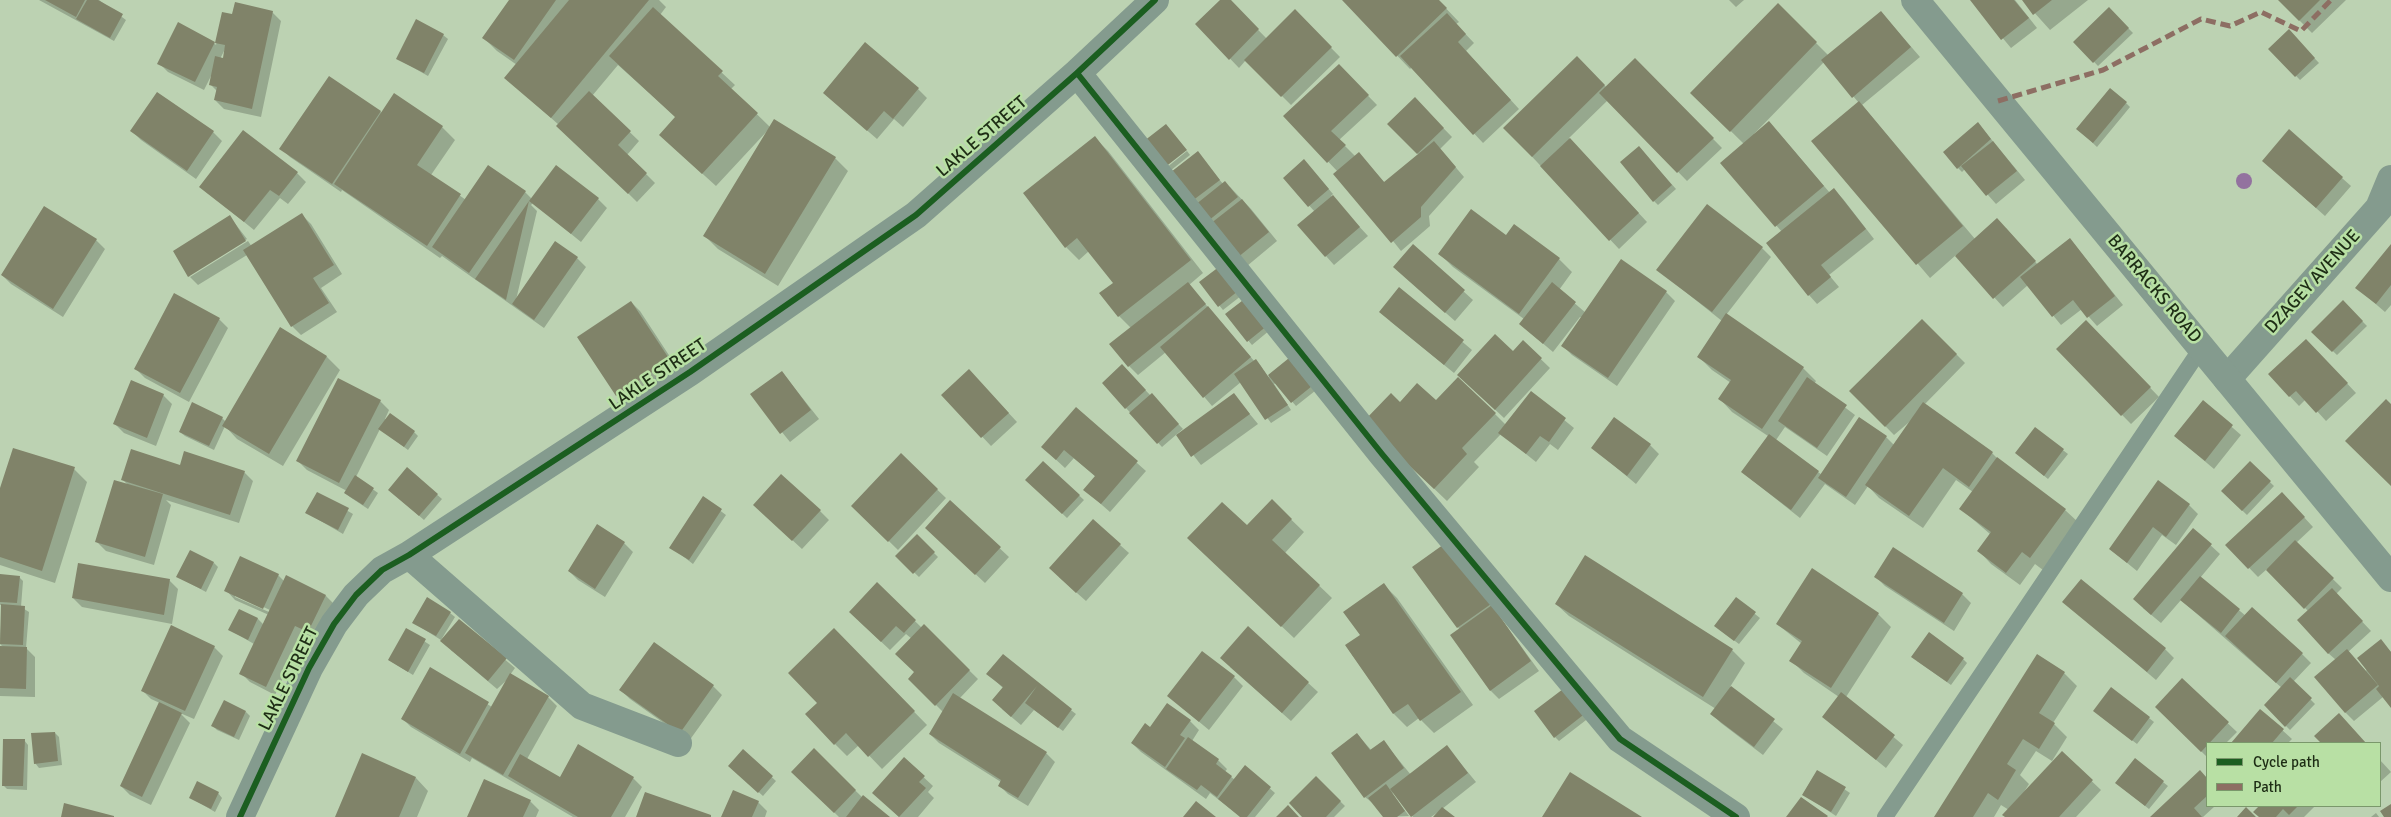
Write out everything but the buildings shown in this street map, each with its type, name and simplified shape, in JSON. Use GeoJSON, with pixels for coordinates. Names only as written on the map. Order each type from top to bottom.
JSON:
{"type":"FeatureCollection","features":[{"type":"Feature","properties":{"kind":"street","name":"LAKLE STREET"},"geometry":{"type":"LineString","coordinates":[[240,817],[309,668],[334,624],[356,595],[382,570],[409,555],[690,372],[916,215],[1077,73],[1155,0]]}},
{"type":"Feature","properties":{"kind":"street","name":"BARRACKS ROAD"},"geometry":{"type":"LineString","coordinates":[[1915,0],[2391,578]]}},
{"type":"Feature","properties":{"kind":"street"},"geometry":{"type":"LineString","coordinates":[[1077,73],[1382,454],[1620,739],[1736,817]]}},
{"type":"Feature","properties":{"kind":"street","name":"DZAGEY AVENUE"},"geometry":{"type":"LineString","coordinates":[[2227,379],[2385,211],[2391,179]]}},
{"type":"Feature","properties":{"kind":"street"},"geometry":{"type":"LineString","coordinates":[[409,555],[582,706],[678,743]]}},
{"type":"Feature","properties":{"kind":"lane"},"geometry":{"type":"LineString","coordinates":[[1885,817],[2202,347]]}},
{"type":"Feature","properties":{"kind":"marked path"},"geometry":{"type":"LineString","coordinates":[[1998,101],[2103,70],[2201,19],[2230,26],[2261,12],[2301,31],[2331,0]]}},
{"type":"Feature","properties":{"kind":"cycle path"},"geometry":{"type":"LineString","coordinates":[[240,817],[309,668],[334,624],[356,595],[382,570],[409,555],[690,372],[916,215],[1077,73],[1155,0]]}},
{"type":"Feature","properties":{"kind":"cycle path"},"geometry":{"type":"LineString","coordinates":[[1077,73],[1382,454],[1620,739],[1736,817]]}}]}
